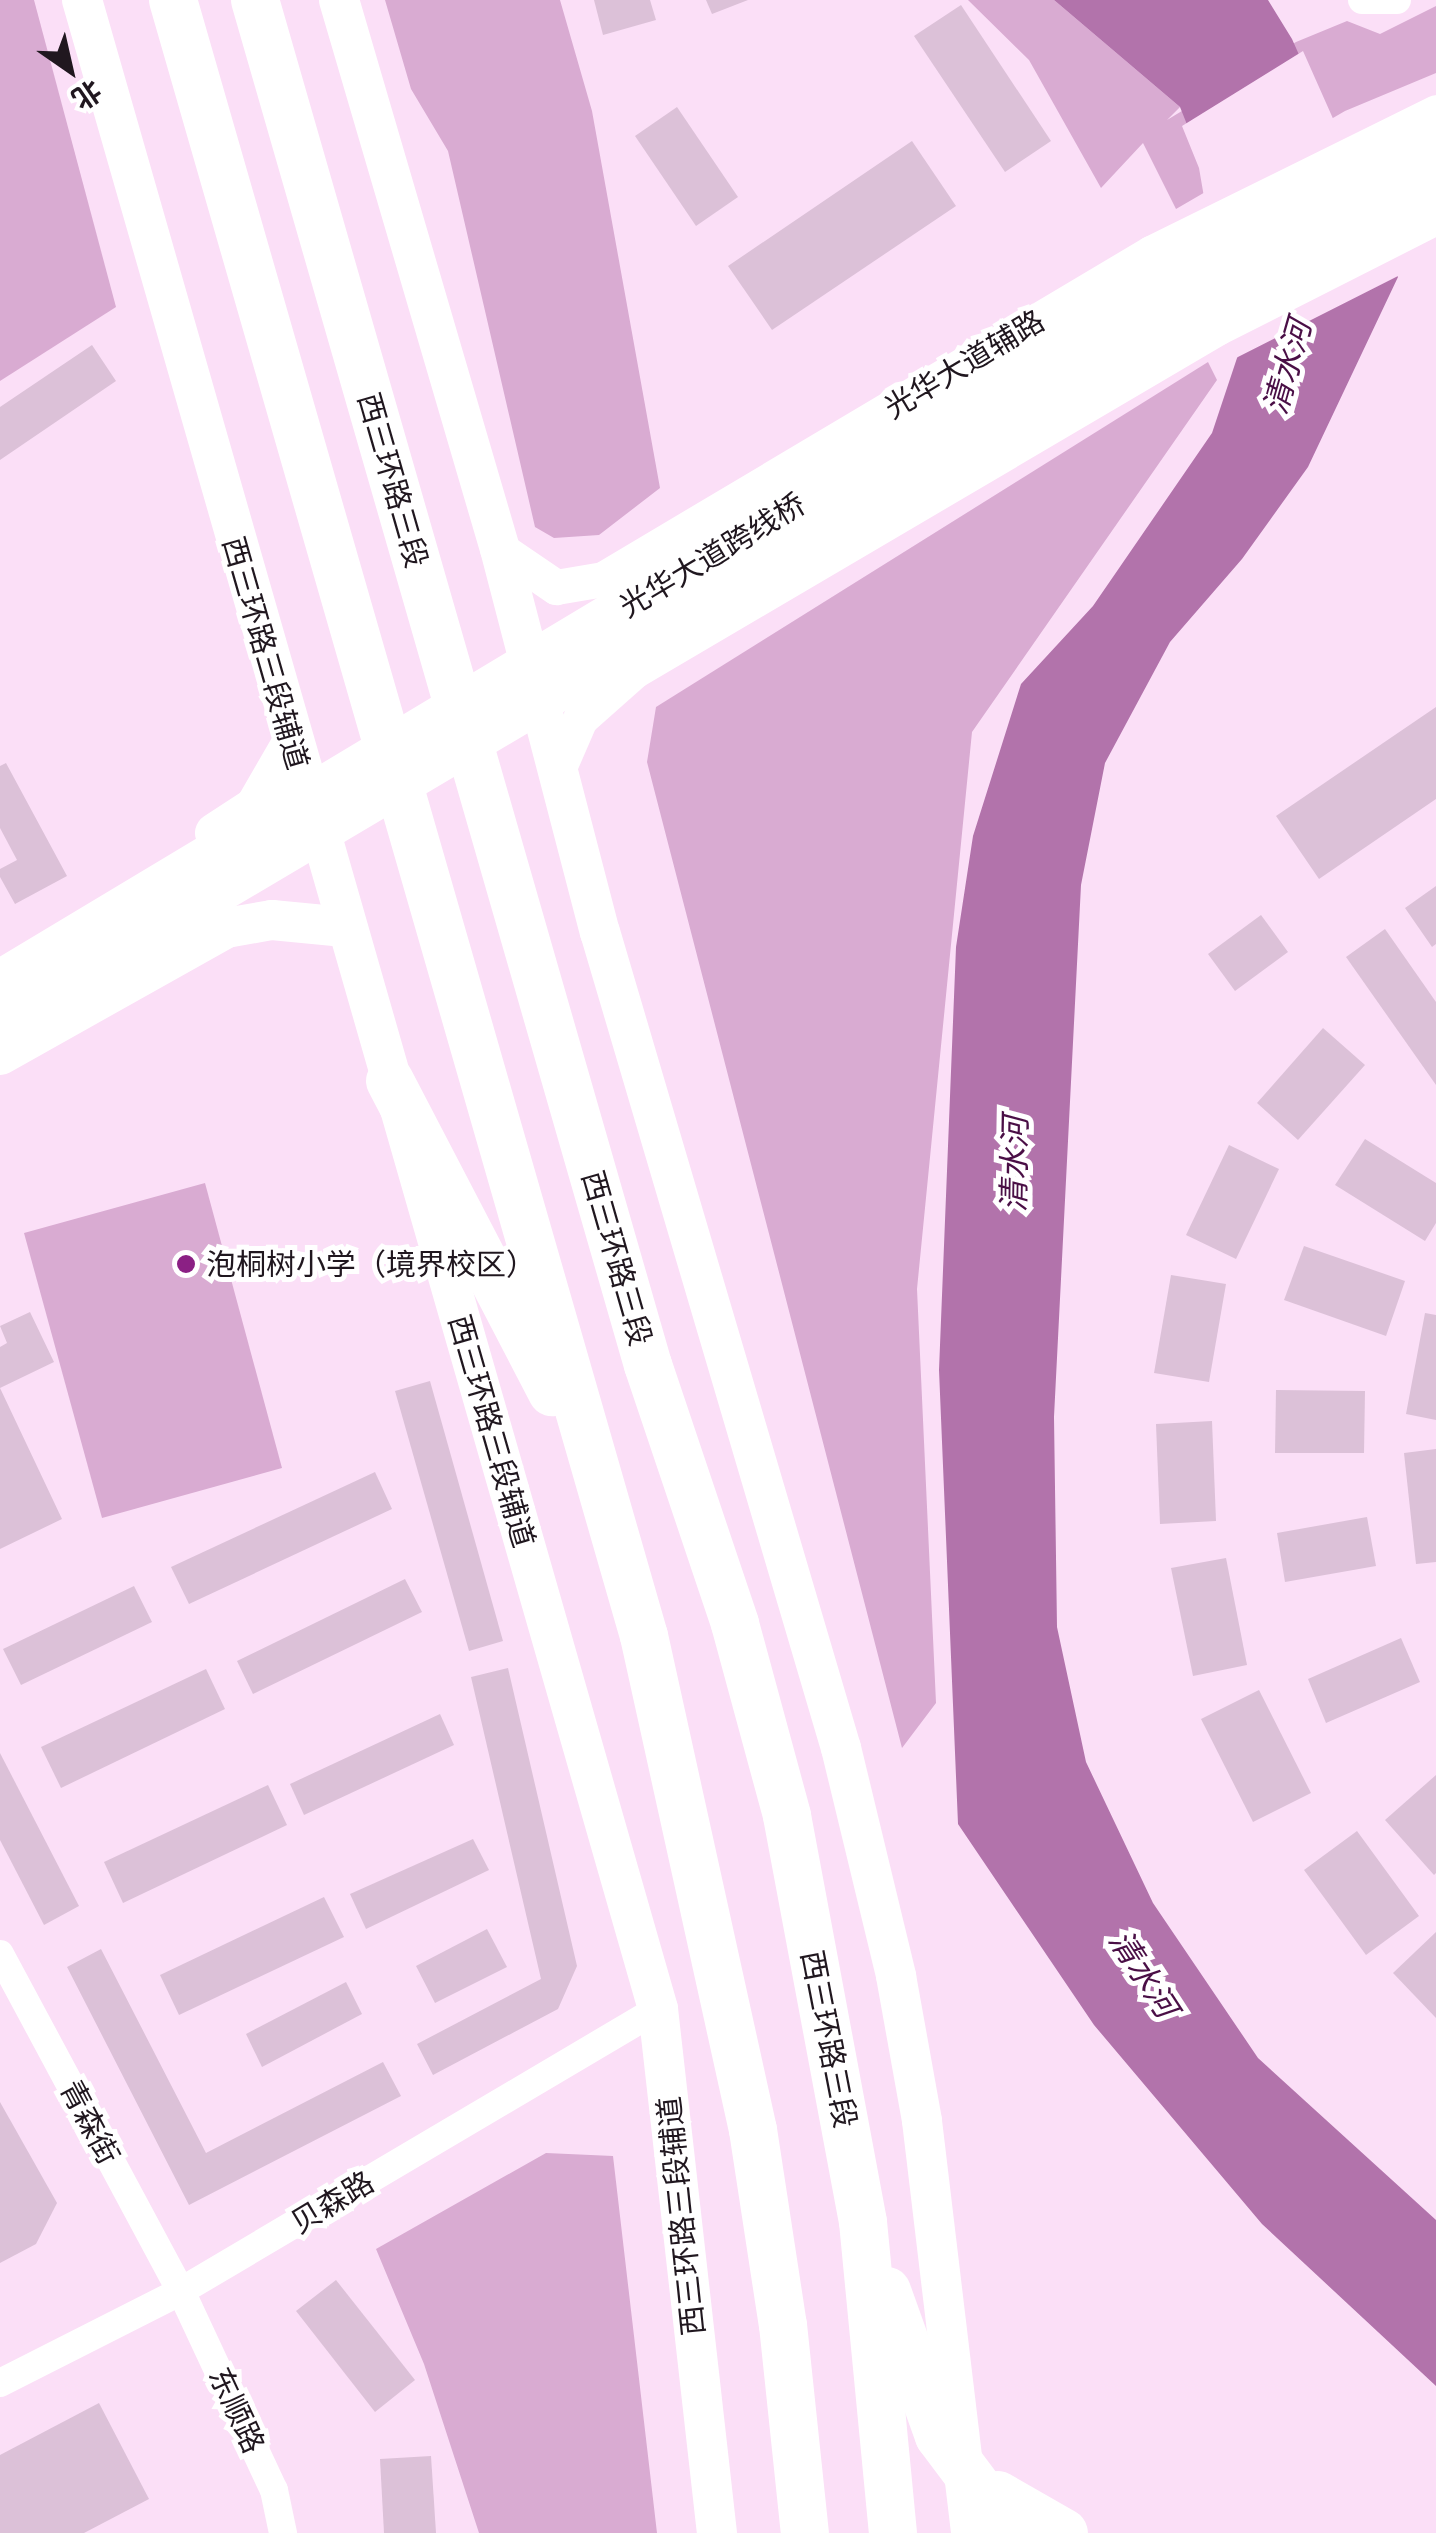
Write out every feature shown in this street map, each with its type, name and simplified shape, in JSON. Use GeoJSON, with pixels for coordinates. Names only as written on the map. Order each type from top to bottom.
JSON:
{"type":"FeatureCollection","features":[{"type":"Feature","properties":{"kind":"highway"},"geometry":{"type":"LineString","coordinates":[[173,0],[644,1636],[753,2130],[784,2324],[806,2533]]}},
{"type":"Feature","properties":{"kind":"highway","name":"西三环路三段"},"geometry":{"type":"LineString","coordinates":[[255,0],[648,1365],[735,1624],[787,1816],[863,2222],[893,2533]]}},
{"type":"Feature","properties":{"kind":"highway"},"geometry":{"type":"LineString","coordinates":[[290,0],[353,339]]}},
{"type":"Feature","properties":{"kind":"highway"},"geometry":{"type":"LineString","coordinates":[[390,1080],[600,1484]]}},
{"type":"Feature","properties":{"kind":"highway"},"geometry":{"type":"LineString","coordinates":[[863,2222],[944,2443],[1002,2520],[1020,2533]]}},
{"type":"Feature","properties":{"kind":"highway"},"geometry":{"type":"LineString","coordinates":[[776,2533],[784,2324]]}},
{"type":"Feature","properties":{"kind":"highway"},"geometry":{"type":"LineString","coordinates":[[944,2443],[992,2491],[1064,2533]]}},
{"type":"Feature","properties":{"kind":"main road","name":"西三环路三段辅道"},"geometry":{"type":"LineString","coordinates":[[82,0],[658,2009],[716,2533]]}},
{"type":"Feature","properties":{"kind":"main road"},"geometry":{"type":"LineString","coordinates":[[339,0],[500,548],[556,772],[748,1443],[809,1628],[896,1976],[922,2121],[972,2533]]}},
{"type":"Feature","properties":{"kind":"main road","name":"光华大道跨线桥"},"geometry":{"type":"LineString","coordinates":[[0,982],[1130,304],[1436,150]]}},
{"type":"Feature","properties":{"kind":"main road","name":"光华大道跨线桥"},"geometry":{"type":"LineString","coordinates":[[0,1019],[1194,312],[1436,189]]}},
{"type":"Feature","properties":{"kind":"main road"},"geometry":{"type":"LineString","coordinates":[[0,956],[204,841],[254,807],[292,743]]}},
{"type":"Feature","properties":{"kind":"main road"},"geometry":{"type":"LineString","coordinates":[[204,841],[226,928]]}},
{"type":"Feature","properties":{"kind":"main road"},"geometry":{"type":"LineString","coordinates":[[0,1055],[226,928],[272,920],[345,927]]}},
{"type":"Feature","properties":{"kind":"street"},"geometry":{"type":"LineString","coordinates":[[1362,0],[1397,0]]}},
{"type":"Feature","properties":{"kind":"street","name":"光华大道辅路"},"geometry":{"type":"LineString","coordinates":[[500,548],[556,586],[603,579],[1200,226],[1436,112]]}},
{"type":"Feature","properties":{"kind":"street"},"geometry":{"type":"LineString","coordinates":[[556,772],[580,719],[634,671],[1217,328],[1436,217]]}},
{"type":"Feature","properties":{"kind":"street","name":"青森街"},"geometry":{"type":"LineString","coordinates":[[0,1954],[181,2291]]}},
{"type":"Feature","properties":{"kind":"street","name":"贝森路"},"geometry":{"type":"LineString","coordinates":[[0,2383],[181,2291],[658,2009]]}},
{"type":"Feature","properties":{"kind":"street","name":"东顺路"},"geometry":{"type":"LineString","coordinates":[[181,2291],[274,2490],[283,2533]]}},
{"type":"Feature","properties":{"kind":"shaded area"},"geometry":{"type":"Polygon","coordinates":[[[0,0],[34,0],[116,307],[0,381],[0,0]]]}},
{"type":"Feature","properties":{"kind":"shaded area"},"geometry":{"type":"Polygon","coordinates":[[[385,0],[560,0],[592,111],[660,488],[599,535],[554,538],[535,527],[448,151],[411,89],[385,0]]]}},
{"type":"Feature","properties":{"kind":"shaded area"},"geometry":{"type":"Polygon","coordinates":[[[968,0],[1054,0],[1180,107],[1167,120],[1296,42],[1347,21],[1380,34],[1436,6],[1436,73],[1345,111],[1176,209],[1143,143],[1101,188],[1029,60],[968,0]]]}},
{"type":"Feature","properties":{"kind":"shaded area"},"geometry":{"type":"Polygon","coordinates":[[[1208,362],[1217,380],[972,732],[917,1289],[936,1703],[902,1748],[647,762],[656,707],[1208,362]]]}},
{"type":"Feature","properties":{"kind":"shaded area"},"geometry":{"type":"Polygon","coordinates":[[[205,1183],[282,1468],[102,1518],[24,1233],[205,1183]]]}},
{"type":"Feature","properties":{"kind":"shaded area"},"geometry":{"type":"Polygon","coordinates":[[[546,2153],[613,2156],[657,2533],[479,2533],[424,2364],[376,2249],[546,2153]]]}},
{"type":"Feature","properties":{"kind":"water","name":"清水河"},"geometry":{"type":"Polygon","coordinates":[[[1054,0],[1268,0],[1292,39],[1398,277],[1308,467],[1242,559],[1170,642],[1105,763],[1081,885],[1054,1417],[1057,1627],[1086,1762],[1153,1903],[1258,2058],[1436,2220],[1436,2386],[1262,2224],[1094,2025],[958,1824],[939,1370],[956,947],[973,836],[1021,684],[1093,606],[1212,433],[1238,355],[1204,167],[1180,107],[1054,0]]]}},
{"type":"Feature","properties":{"kind":"pier"},"geometry":{"type":"Polygon","coordinates":[[[1303,51],[1402,274],[1232,360],[1199,168],[1182,126],[1303,51]]]}},
{"type":"Feature","properties":{"kind":"building"},"geometry":{"type":"Polygon","coordinates":[[[594,0],[650,0],[656,20],[603,35],[594,0]]]}},
{"type":"Feature","properties":{"kind":"building"},"geometry":{"type":"Polygon","coordinates":[[[706,0],[748,0],[712,14],[706,0]]]}},
{"type":"Feature","properties":{"kind":"building"},"geometry":{"type":"Polygon","coordinates":[[[961,5],[1051,141],[1005,172],[914,36],[961,5]]]}},
{"type":"Feature","properties":{"kind":"building"},"geometry":{"type":"Polygon","coordinates":[[[677,107],[738,197],[696,226],[635,136],[677,107]]]}},
{"type":"Feature","properties":{"kind":"building"},"geometry":{"type":"Polygon","coordinates":[[[912,141],[956,206],[772,330],[728,266],[912,141]]]}},
{"type":"Feature","properties":{"kind":"building"},"geometry":{"type":"Polygon","coordinates":[[[92,345],[116,381],[0,460],[0,407],[92,345]]]}},
{"type":"Feature","properties":{"kind":"building"},"geometry":{"type":"Polygon","coordinates":[[[1436,707],[1436,799],[1319,879],[1276,816],[1436,707]]]}},
{"type":"Feature","properties":{"kind":"building"},"geometry":{"type":"Polygon","coordinates":[[[6,763],[67,876],[15,904],[0,877],[0,869],[17,860],[0,828],[0,766],[6,763]]]}},
{"type":"Feature","properties":{"kind":"building"},"geometry":{"type":"Polygon","coordinates":[[[1436,886],[1436,944],[1432,947],[1405,908],[1436,886]]]}},
{"type":"Feature","properties":{"kind":"building"},"geometry":{"type":"Polygon","coordinates":[[[1261,915],[1288,952],[1235,991],[1208,954],[1261,915]]]}},
{"type":"Feature","properties":{"kind":"building"},"geometry":{"type":"Polygon","coordinates":[[[1385,929],[1436,1002],[1436,1085],[1346,957],[1385,929]]]}},
{"type":"Feature","properties":{"kind":"building"},"geometry":{"type":"Polygon","coordinates":[[[1323,1028],[1365,1065],[1298,1140],[1257,1103],[1323,1028]]]}},
{"type":"Feature","properties":{"kind":"building"},"geometry":{"type":"Polygon","coordinates":[[[1365,1139],[1436,1183],[1436,1223],[1425,1241],[1335,1185],[1365,1139]]]}},
{"type":"Feature","properties":{"kind":"building"},"geometry":{"type":"Polygon","coordinates":[[[1229,1145],[1279,1169],[1236,1259],[1186,1235],[1229,1145]]]}},
{"type":"Feature","properties":{"kind":"building"},"geometry":{"type":"Polygon","coordinates":[[[1304,1246],[1405,1281],[1386,1336],[1284,1300],[1304,1246]]]}},
{"type":"Feature","properties":{"kind":"building"},"geometry":{"type":"Polygon","coordinates":[[[1171,1275],[1226,1284],[1209,1382],[1154,1373],[1171,1275]]]}},
{"type":"Feature","properties":{"kind":"building"},"geometry":{"type":"Polygon","coordinates":[[[30,1312],[54,1362],[0,1388],[0,1347],[7,1343],[0,1326],[30,1312]]]}},
{"type":"Feature","properties":{"kind":"building"},"geometry":{"type":"Polygon","coordinates":[[[1425,1313],[1436,1315],[1436,1420],[1406,1414],[1425,1313]]]}},
{"type":"Feature","properties":{"kind":"building"},"geometry":{"type":"Polygon","coordinates":[[[430,1381],[503,1641],[469,1651],[395,1391],[430,1381]]]}},
{"type":"Feature","properties":{"kind":"building"},"geometry":{"type":"Polygon","coordinates":[[[0,1388],[62,1519],[0,1549],[0,1388]]]}},
{"type":"Feature","properties":{"kind":"building"},"geometry":{"type":"Polygon","coordinates":[[[1276,1390],[1365,1391],[1364,1453],[1275,1453],[1276,1390]]]}},
{"type":"Feature","properties":{"kind":"building"},"geometry":{"type":"Polygon","coordinates":[[[1212,1421],[1216,1521],[1160,1524],[1156,1424],[1212,1421]]]}},
{"type":"Feature","properties":{"kind":"building"},"geometry":{"type":"Polygon","coordinates":[[[1436,1449],[1436,1562],[1416,1564],[1404,1453],[1436,1449]]]}},
{"type":"Feature","properties":{"kind":"building"},"geometry":{"type":"Polygon","coordinates":[[[375,1472],[392,1509],[189,1604],[171,1567],[375,1472]]]}},
{"type":"Feature","properties":{"kind":"building"},"geometry":{"type":"Polygon","coordinates":[[[1367,1517],[1376,1566],[1285,1582],[1277,1533],[1367,1517]]]}},
{"type":"Feature","properties":{"kind":"building"},"geometry":{"type":"Polygon","coordinates":[[[1226,1558],[1247,1665],[1193,1676],[1171,1568],[1226,1558]]]}},
{"type":"Feature","properties":{"kind":"building"},"geometry":{"type":"Polygon","coordinates":[[[405,1579],[422,1612],[253,1694],[237,1661],[405,1579]]]}},
{"type":"Feature","properties":{"kind":"building"},"geometry":{"type":"Polygon","coordinates":[[[134,1586],[152,1622],[21,1685],[3,1649],[134,1586]]]}},
{"type":"Feature","properties":{"kind":"building"},"geometry":{"type":"Polygon","coordinates":[[[1401,1638],[1420,1682],[1326,1723],[1308,1679],[1401,1638]]]}},
{"type":"Feature","properties":{"kind":"building"},"geometry":{"type":"Polygon","coordinates":[[[508,1668],[577,1966],[558,2009],[433,2075],[417,2044],[541,1979],[471,1677],[508,1668]]]}},
{"type":"Feature","properties":{"kind":"building"},"geometry":{"type":"Polygon","coordinates":[[[206,1669],[225,1709],[61,1788],[41,1747],[206,1669]]]}},
{"type":"Feature","properties":{"kind":"building"},"geometry":{"type":"Polygon","coordinates":[[[1259,1690],[1311,1793],[1253,1822],[1201,1719],[1259,1690]]]}},
{"type":"Feature","properties":{"kind":"building"},"geometry":{"type":"Polygon","coordinates":[[[440,1714],[454,1745],[304,1815],[290,1784],[440,1714]]]}},
{"type":"Feature","properties":{"kind":"building"},"geometry":{"type":"Polygon","coordinates":[[[0,1753],[79,1906],[44,1925],[0,1840],[0,1753]]]}},
{"type":"Feature","properties":{"kind":"building"},"geometry":{"type":"Polygon","coordinates":[[[1436,1775],[1436,1873],[1434,1875],[1385,1820],[1436,1775]]]}},
{"type":"Feature","properties":{"kind":"building"},"geometry":{"type":"Polygon","coordinates":[[[268,1785],[287,1825],[123,1903],[104,1862],[268,1785]]]}},
{"type":"Feature","properties":{"kind":"building"},"geometry":{"type":"Polygon","coordinates":[[[1357,1831],[1419,1916],[1366,1955],[1304,1870],[1357,1831]]]}},
{"type":"Feature","properties":{"kind":"building"},"geometry":{"type":"Polygon","coordinates":[[[473,1839],[489,1870],[366,1929],[350,1894],[473,1839]]]}},
{"type":"Feature","properties":{"kind":"building"},"geometry":{"type":"Polygon","coordinates":[[[324,1897],[344,1937],[179,2015],[160,1975],[324,1897]]]}},
{"type":"Feature","properties":{"kind":"building"},"geometry":{"type":"Polygon","coordinates":[[[487,1929],[507,1967],[435,2003],[416,1966],[487,1929]]]}},
{"type":"Feature","properties":{"kind":"building"},"geometry":{"type":"Polygon","coordinates":[[[1436,1932],[1436,2018],[1393,1973],[1436,1932]]]}},
{"type":"Feature","properties":{"kind":"building"},"geometry":{"type":"Polygon","coordinates":[[[101,1949],[206,2153],[383,2062],[401,2096],[189,2205],[67,1967],[101,1949]]]}},
{"type":"Feature","properties":{"kind":"building"},"geometry":{"type":"Polygon","coordinates":[[[346,1982],[362,2014],[262,2067],[246,2034],[346,1982]]]}},
{"type":"Feature","properties":{"kind":"building"},"geometry":{"type":"Polygon","coordinates":[[[0,2102],[57,2203],[36,2244],[0,2263],[0,2102]]]}},
{"type":"Feature","properties":{"kind":"building"},"geometry":{"type":"Polygon","coordinates":[[[336,2280],[415,2380],[375,2412],[296,2311],[336,2280]]]}},
{"type":"Feature","properties":{"kind":"building"},"geometry":{"type":"Polygon","coordinates":[[[99,2403],[149,2499],[84,2533],[0,2533],[0,2455],[99,2403]]]}},
{"type":"Feature","properties":{"kind":"building"},"geometry":{"type":"Polygon","coordinates":[[[431,2456],[436,2533],[384,2533],[380,2459],[431,2456]]]}},
{"type":"Feature","properties":{"kind":"place","name":"泡桐树小学（境界校区）"},"geometry":{"type":"Point","coordinates":[186,1264]}}]}
